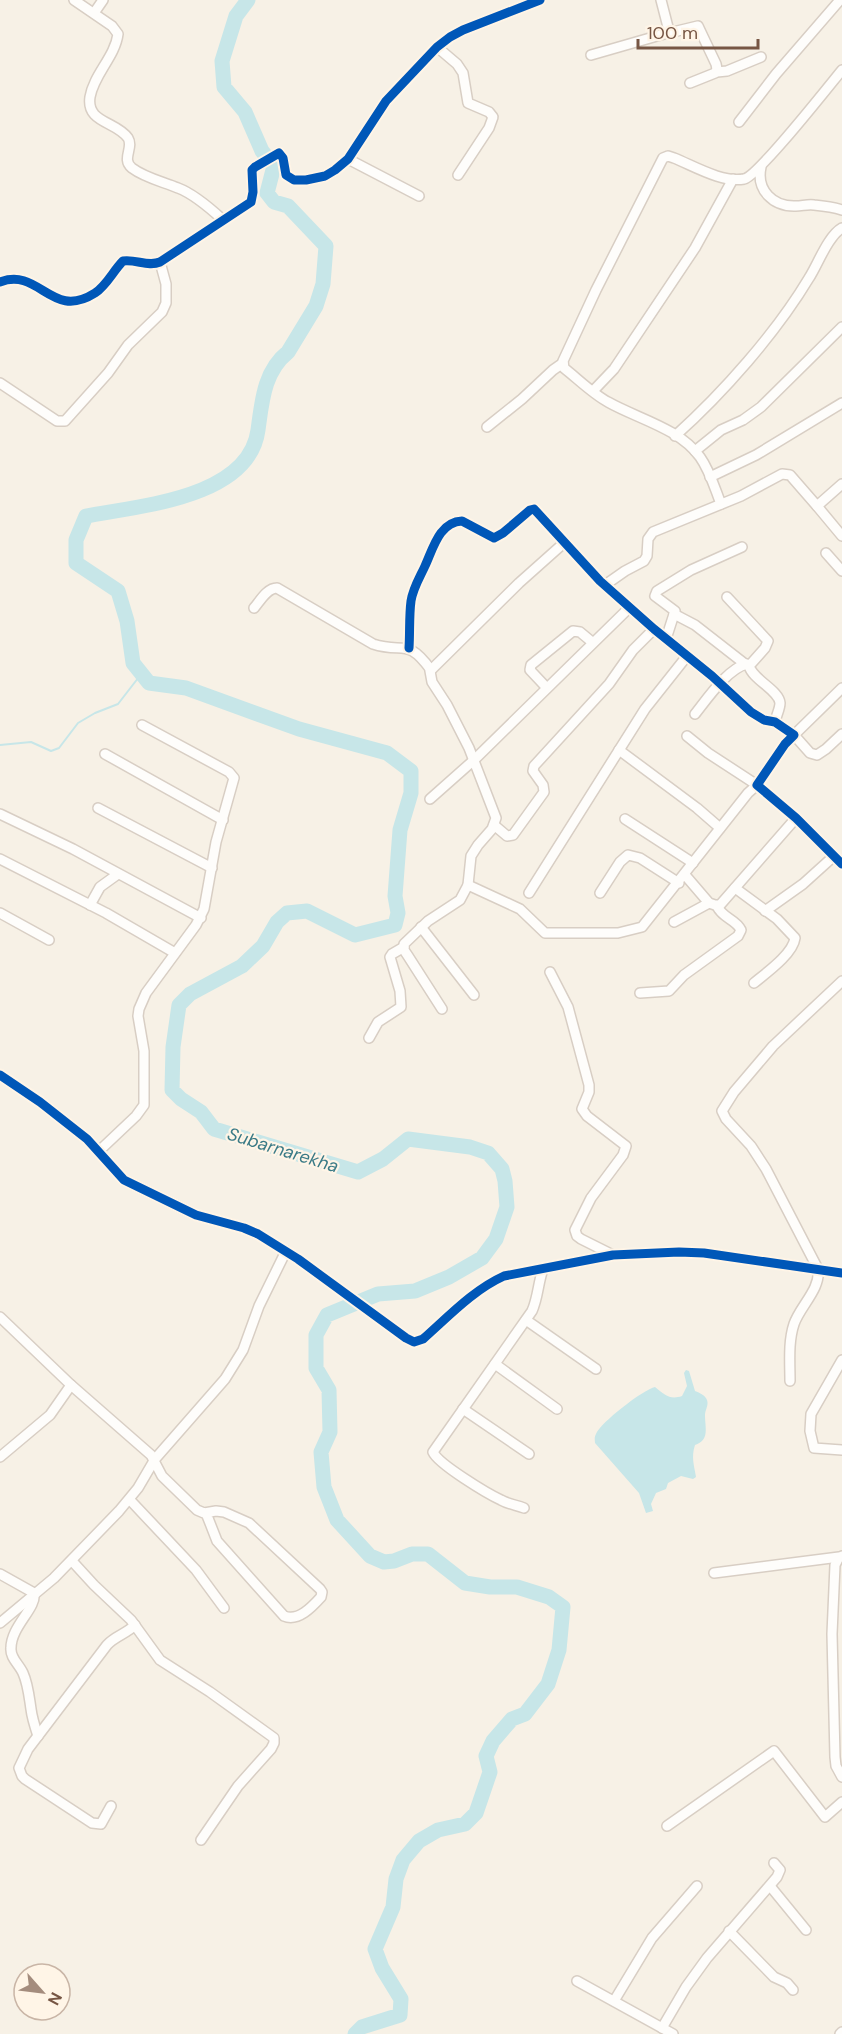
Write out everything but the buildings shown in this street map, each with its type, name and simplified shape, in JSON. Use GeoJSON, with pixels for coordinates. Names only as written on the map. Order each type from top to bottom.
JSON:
{"type":"FeatureCollection","features":[{"type":"Feature","properties":{"kind":"street"},"geometry":{"type":"LineString","coordinates":[[74,0],[112,26],[118,34],[114,48],[93,87],[90,106],[92,111],[127,136],[129,142],[127,159],[130,166],[181,189],[223,220]]}},
{"type":"Feature","properties":{"kind":"street"},"geometry":{"type":"LineString","coordinates":[[94,13],[103,0]]}},
{"type":"Feature","properties":{"kind":"street"},"geometry":{"type":"LineString","coordinates":[[0,282],[13,278],[22,279],[56,299],[69,301],[94,293],[102,287],[123,261],[153,264],[160,262],[250,202],[253,192],[252,170],[272,156],[279,153],[282,155],[286,175],[294,180],[325,176],[348,159],[386,101],[437,47],[463,30],[540,0]]}},
{"type":"Feature","properties":{"kind":"street"},"geometry":{"type":"LineString","coordinates":[[661,0],[671,32]]}},
{"type":"Feature","properties":{"kind":"street"},"geometry":{"type":"LineString","coordinates":[[739,122],[776,74],[840,0]]}},
{"type":"Feature","properties":{"kind":"street"},"geometry":{"type":"LineString","coordinates":[[591,55],[698,26],[716,64],[717,72]]}},
{"type":"Feature","properties":{"kind":"street"},"geometry":{"type":"LineString","coordinates":[[437,47],[457,64],[463,73],[468,103],[489,112],[493,117],[489,128],[458,175]]}},
{"type":"Feature","properties":{"kind":"street"},"geometry":{"type":"LineString","coordinates":[[690,83],[761,57]]}},
{"type":"Feature","properties":{"kind":"street"},"geometry":{"type":"LineString","coordinates":[[486,427],[563,363],[599,283],[663,159],[668,156],[715,175],[733,179],[749,178],[842,70]]}},
{"type":"Feature","properties":{"kind":"street"},"geometry":{"type":"LineString","coordinates":[[348,159],[419,196]]}},
{"type":"Feature","properties":{"kind":"street"},"geometry":{"type":"LineString","coordinates":[[761,166],[760,179],[763,189],[770,198],[787,206],[812,204],[842,210]]}},
{"type":"Feature","properties":{"kind":"street"},"geometry":{"type":"LineString","coordinates":[[594,392],[619,361],[695,248],[733,179]]}},
{"type":"Feature","properties":{"kind":"street"},"geometry":{"type":"LineString","coordinates":[[675,436],[706,407],[770,333],[802,290],[832,237],[842,228]]}},
{"type":"Feature","properties":{"kind":"street"},"geometry":{"type":"LineString","coordinates":[[0,383],[57,421],[65,421],[108,373],[128,345],[162,312],[166,303],[166,284],[160,262]]}},
{"type":"Feature","properties":{"kind":"street"},"geometry":{"type":"LineString","coordinates":[[695,451],[721,430],[743,420],[761,407],[842,327]]}},
{"type":"Feature","properties":{"kind":"street"},"geometry":{"type":"LineString","coordinates":[[563,363],[564,368],[607,402],[656,424],[695,451],[710,477],[721,504]]}},
{"type":"Feature","properties":{"kind":"street"},"geometry":{"type":"LineString","coordinates":[[710,477],[756,456],[842,403]]}},
{"type":"Feature","properties":{"kind":"street"},"geometry":{"type":"LineString","coordinates":[[605,585],[644,561],[647,556],[648,539],[653,532],[741,496],[785,473],[790,474],[842,536]]}},
{"type":"Feature","properties":{"kind":"street"},"geometry":{"type":"LineString","coordinates":[[817,506],[842,484]]}},
{"type":"Feature","properties":{"kind":"street"},"geometry":{"type":"LineString","coordinates":[[409,648],[410,614],[414,588],[440,534],[452,523],[462,521],[494,538],[534,509],[605,585],[751,712],[764,720],[775,722],[794,735],[810,753],[817,755],[842,734]]}},
{"type":"Feature","properties":{"kind":"street"},"geometry":{"type":"LineString","coordinates":[[369,1038],[378,1022],[401,1007],[400,991],[390,957],[404,947],[408,939],[421,927],[460,900],[468,885],[469,861],[473,851],[494,825],[496,815],[474,760],[450,711],[432,682],[431,670],[519,583],[565,542]]}},
{"type":"Feature","properties":{"kind":"street"},"geometry":{"type":"LineString","coordinates":[[666,639],[674,614],[672,608],[655,596],[657,591],[692,570],[742,547]]}},
{"type":"Feature","properties":{"kind":"street"},"geometry":{"type":"LineString","coordinates":[[826,553],[842,571]]}},
{"type":"Feature","properties":{"kind":"street"},"geometry":{"type":"LineString","coordinates":[[254,608],[268,591],[277,588],[373,644],[382,647],[409,648],[422,658],[431,670]]}},
{"type":"Feature","properties":{"kind":"street"},"geometry":{"type":"LineString","coordinates":[[694,714],[720,684],[765,648],[768,641],[727,597]]}},
{"type":"Feature","properties":{"kind":"street"},"geometry":{"type":"LineString","coordinates":[[430,799],[474,760],[630,607]]}},
{"type":"Feature","properties":{"kind":"street"},"geometry":{"type":"LineString","coordinates":[[674,614],[695,626],[747,664],[752,673],[778,697],[780,702],[775,722]]}},
{"type":"Feature","properties":{"kind":"street"},"geometry":{"type":"LineString","coordinates":[[494,825],[507,836],[513,835],[544,792],[543,785],[533,771],[534,766],[609,684],[633,650],[654,629]]}},
{"type":"Feature","properties":{"kind":"street"},"geometry":{"type":"LineString","coordinates":[[546,687],[530,670],[531,666],[573,631],[592,642]]}},
{"type":"Feature","properties":{"kind":"street"},"geometry":{"type":"LineString","coordinates":[[529,892],[652,700],[687,656]]}},
{"type":"Feature","properties":{"kind":"street"},"geometry":{"type":"LineString","coordinates":[[468,885],[520,909],[545,933],[618,933],[642,927],[748,793],[757,785],[785,744],[842,688]]}},
{"type":"Feature","properties":{"kind":"street"},"geometry":{"type":"LineString","coordinates":[[99,1151],[136,1116],[144,1104],[144,1051],[138,1016],[139,1008],[146,993],[201,918],[208,897],[212,868],[234,775],[142,725]]}},
{"type":"Feature","properties":{"kind":"street"},"geometry":{"type":"LineString","coordinates":[[687,736],[708,753],[757,785],[796,818],[842,864]]}},
{"type":"Feature","properties":{"kind":"street"},"geometry":{"type":"LineString","coordinates":[[619,750],[720,828]]}},
{"type":"Feature","properties":{"kind":"street"},"geometry":{"type":"LineString","coordinates":[[105,754],[223,820]]}},
{"type":"Feature","properties":{"kind":"street"},"geometry":{"type":"LineString","coordinates":[[98,808],[212,868]]}},
{"type":"Feature","properties":{"kind":"street"},"geometry":{"type":"LineString","coordinates":[[0,814],[73,849],[201,918]]}},
{"type":"Feature","properties":{"kind":"street"},"geometry":{"type":"LineString","coordinates":[[674,922],[713,904],[722,903],[796,818]]}},
{"type":"Feature","properties":{"kind":"street"},"geometry":{"type":"LineString","coordinates":[[625,819],[693,863]]}},
{"type":"Feature","properties":{"kind":"street"},"geometry":{"type":"LineString","coordinates":[[600,893],[620,861],[628,855],[640,858],[682,879],[723,915],[739,925],[741,930],[738,936],[684,975],[669,991],[640,993]]}},
{"type":"Feature","properties":{"kind":"street"},"geometry":{"type":"LineString","coordinates":[[765,911],[802,884],[834,856]]}},
{"type":"Feature","properties":{"kind":"street"},"geometry":{"type":"LineString","coordinates":[[0,859],[90,905],[175,953]]}},
{"type":"Feature","properties":{"kind":"street"},"geometry":{"type":"LineString","coordinates":[[90,905],[104,883],[118,874]]}},
{"type":"Feature","properties":{"kind":"street"},"geometry":{"type":"LineString","coordinates":[[735,888],[777,919],[790,931],[795,941],[784,957],[754,983]]}},
{"type":"Feature","properties":{"kind":"street"},"geometry":{"type":"LineString","coordinates":[[0,913],[48,940]]}},
{"type":"Feature","properties":{"kind":"street"},"geometry":{"type":"LineString","coordinates":[[421,927],[474,995]]}},
{"type":"Feature","properties":{"kind":"street"},"geometry":{"type":"LineString","coordinates":[[404,947],[442,1009]]}},
{"type":"Feature","properties":{"kind":"street"},"geometry":{"type":"LineString","coordinates":[[550,972],[568,1007],[589,1085],[589,1092],[582,1107],[583,1112],[626,1146],[623,1155],[591,1198],[575,1230],[581,1239],[613,1255]]}},
{"type":"Feature","properties":{"kind":"street"},"geometry":{"type":"LineString","coordinates":[[789,1381],[792,1329],[798,1313],[817,1284],[818,1269],[766,1169],[722,1111],[739,1085],[773,1046],[842,981]]}},
{"type":"Feature","properties":{"kind":"street"},"geometry":{"type":"LineString","coordinates":[[0,1075],[68,1123],[99,1151],[124,1180],[196,1215],[244,1228],[286,1251],[406,1338],[417,1342],[474,1293],[496,1279],[613,1255],[704,1253],[842,1272]]}},
{"type":"Feature","properties":{"kind":"street"},"geometry":{"type":"LineString","coordinates":[[0,1623],[72,1561],[130,1500],[155,1459],[219,1386],[243,1350],[259,1306],[286,1251]]}},
{"type":"Feature","properties":{"kind":"street"},"geometry":{"type":"LineString","coordinates":[[524,1508],[487,1493],[442,1463],[433,1454],[526,1320],[537,1299],[543,1269]]}},
{"type":"Feature","properties":{"kind":"street"},"geometry":{"type":"LineString","coordinates":[[0,1317],[71,1385],[155,1459],[162,1476],[197,1510],[206,1513],[224,1512],[249,1523],[322,1592],[321,1597],[300,1615],[290,1618],[284,1616],[217,1541],[206,1513]]}},
{"type":"Feature","properties":{"kind":"street"},"geometry":{"type":"LineString","coordinates":[[526,1320],[596,1369]]}},
{"type":"Feature","properties":{"kind":"street"},"geometry":{"type":"LineString","coordinates":[[842,1360],[812,1410],[810,1424],[814,1448],[842,1450]]}},
{"type":"Feature","properties":{"kind":"street"},"geometry":{"type":"LineString","coordinates":[[495,1364],[557,1408]]}},
{"type":"Feature","properties":{"kind":"street"},"geometry":{"type":"LineString","coordinates":[[0,1457],[50,1415],[71,1385]]}},
{"type":"Feature","properties":{"kind":"street"},"geometry":{"type":"LineString","coordinates":[[463,1409],[529,1454]]}},
{"type":"Feature","properties":{"kind":"street"},"geometry":{"type":"LineString","coordinates":[[130,1500],[196,1570],[224,1608]]}},
{"type":"Feature","properties":{"kind":"street"},"geometry":{"type":"LineString","coordinates":[[714,1573],[841,1556]]}},
{"type":"Feature","properties":{"kind":"street"},"geometry":{"type":"LineString","coordinates":[[841,1556],[836,1561],[833,1580],[832,1634],[835,1757],[836,1766],[842,1777]]}},
{"type":"Feature","properties":{"kind":"street"},"geometry":{"type":"LineString","coordinates":[[72,1561],[135,1625],[160,1660],[272,1735],[275,1741],[271,1749],[238,1786],[201,1840]]}},
{"type":"Feature","properties":{"kind":"street"},"geometry":{"type":"LineString","coordinates":[[0,1574],[34,1593]]}},
{"type":"Feature","properties":{"kind":"street"},"geometry":{"type":"LineString","coordinates":[[34,1593],[34,1600],[17,1626],[10,1648],[14,1660],[23,1672],[38,1736]]}},
{"type":"Feature","properties":{"kind":"street"},"geometry":{"type":"LineString","coordinates":[[111,1806],[102,1823],[97,1824],[76,1814],[22,1776],[19,1768],[38,1736],[106,1645],[135,1625]]}},
{"type":"Feature","properties":{"kind":"street"},"geometry":{"type":"LineString","coordinates":[[667,1826],[774,1751],[825,1817],[842,1802]]}},
{"type":"Feature","properties":{"kind":"street"},"geometry":{"type":"LineString","coordinates":[[662,2028],[698,1970],[780,1872],[779,1867],[774,1863]]}},
{"type":"Feature","properties":{"kind":"street"},"geometry":{"type":"LineString","coordinates":[[614,2001],[652,1938],[697,1886]]}},
{"type":"Feature","properties":{"kind":"street"},"geometry":{"type":"LineString","coordinates":[[770,1886],[806,1930]]}},
{"type":"Feature","properties":{"kind":"street"},"geometry":{"type":"LineString","coordinates":[[729,1931],[774,1977],[787,1983],[793,1989]]}},
{"type":"Feature","properties":{"kind":"street"},"geometry":{"type":"LineString","coordinates":[[577,1981],[673,2034]]}},
{"type":"Feature","properties":{"kind":"water"},"geometry":{"type":"Polygon","coordinates":[[[686,1370],[689,1371],[695,1391],[704,1395],[707,1402],[705,1437],[695,1445],[693,1453],[696,1477],[693,1479],[681,1476],[668,1483],[666,1489],[656,1493],[651,1504],[653,1511],[646,1513],[639,1493],[595,1443],[595,1437],[599,1429],[614,1415],[649,1389],[655,1387],[671,1397],[682,1396],[687,1386],[684,1373],[686,1370]]]}},
{"type":"Feature","properties":{"kind":"waterway","name":"Subarnarekha"},"geometry":{"type":"LineString","coordinates":[[248,0],[236,16],[222,61],[224,87],[245,112],[262,151],[274,166],[267,193],[274,202],[288,206],[326,246],[323,284],[316,306],[288,352],[269,377],[258,430],[250,453],[235,471],[214,484],[188,495],[134,508],[86,516],[76,540],[76,563],[118,591],[127,621],[133,663],[149,683],[186,688],[299,729],[387,753],[411,771],[411,793],[400,830],[395,896],[398,913],[395,925],[355,935],[307,911],[287,913],[277,922],[263,946],[242,966],[190,994],[179,1005],[173,1047],[172,1090],[201,1112],[214,1129],[358,1172],[383,1159],[408,1139],[470,1147],[488,1153],[502,1169],[507,1207],[496,1239],[482,1258],[449,1277],[415,1291],[378,1294],[327,1315],[316,1335],[316,1368],[329,1390],[330,1432],[321,1452],[324,1487],[337,1520],[370,1556],[384,1562],[412,1554],[428,1554],[465,1583],[490,1587],[517,1587],[549,1597],[563,1607],[559,1650],[548,1684],[525,1714],[512,1719],[493,1741],[486,1756],[490,1772],[476,1813],[465,1824],[438,1830],[419,1841],[403,1860],[396,1879],[393,1907],[375,1949],[382,1968],[401,1999],[400,2015],[362,2027],[355,2034]]}},
{"type":"Feature","properties":{"kind":"waterway"},"geometry":{"type":"LineString","coordinates":[[0,745],[31,742],[51,751],[59,748],[78,723],[118,704],[142,673]]}},
{"type":"Feature","properties":{"kind":"cycle path"},"geometry":{"type":"LineString","coordinates":[[0,282],[14,279],[26,281],[56,298],[67,301],[80,300],[99,290],[123,261],[151,264],[160,262],[251,202],[252,170],[279,153],[283,158],[286,175],[294,180],[325,176],[348,159],[386,101],[437,47],[463,30],[540,0]]}},
{"type":"Feature","properties":{"kind":"cycle path"},"geometry":{"type":"LineString","coordinates":[[409,648],[412,596],[442,531],[462,521],[494,538],[534,509],[600,581],[654,629],[712,676],[751,712],[764,720],[775,722],[794,735],[785,744],[757,785],[796,818],[842,864]]}},
{"type":"Feature","properties":{"kind":"cycle path"},"geometry":{"type":"LineString","coordinates":[[0,1075],[40,1102],[87,1139],[124,1180],[196,1215],[258,1234],[298,1259],[414,1342],[423,1339],[471,1296],[504,1276],[613,1255],[704,1253],[842,1273]]}}]}
